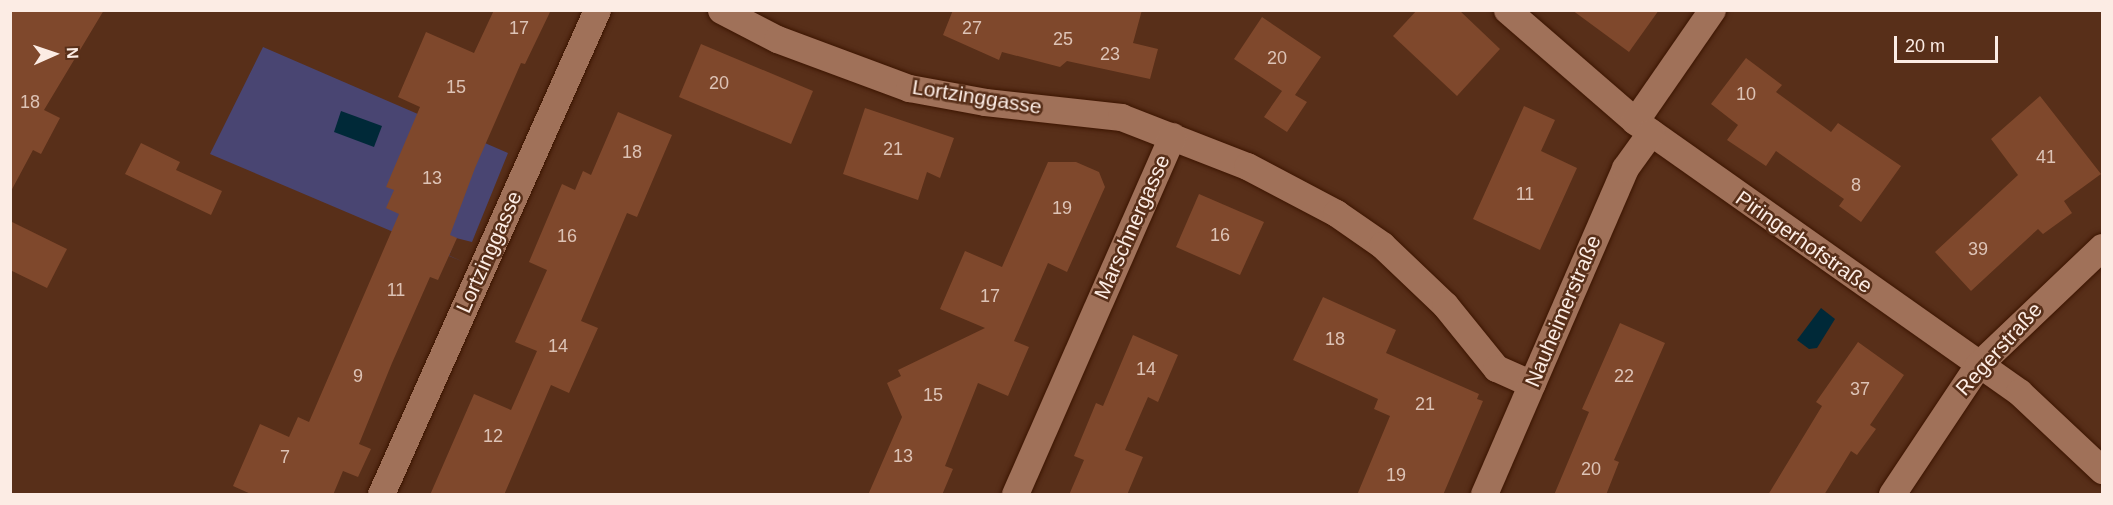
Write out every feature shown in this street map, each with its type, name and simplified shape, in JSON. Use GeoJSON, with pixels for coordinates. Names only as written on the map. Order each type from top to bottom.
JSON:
{"type":"FeatureCollection","features":[{"type":"Feature","properties":{"kind":"street","name":"Lortzinggasse"},"geometry":{"type":"LineString","coordinates":[[381,495],[597,10]]}},
{"type":"Feature","properties":{"kind":"street","name":"Lortzinggasse"},"geometry":{"type":"LineString","coordinates":[[721,10],[777,39],[909,88],[985,102],[1098,112],[1172,136]]}},
{"type":"Feature","properties":{"kind":"street","name":"Piringerhofstraße"},"geometry":{"type":"LineString","coordinates":[[1507,10],[1643,127],[1978,365],[2064,429],[2103,470]]}},
{"type":"Feature","properties":{"kind":"street","name":"Nauheimerstraße"},"geometry":{"type":"LineString","coordinates":[[1484,495],[1643,127],[1713,10]]}},
{"type":"Feature","properties":{"kind":"street","name":"Marschnergasse"},"geometry":{"type":"LineString","coordinates":[[1016,495],[1172,136],[1247,165],[1336,213],[1411,270],[1496,368],[1532,384]]}},
{"type":"Feature","properties":{"kind":"street","name":"Regerstraße"},"geometry":{"type":"LineString","coordinates":[[1892,495],[1978,365],[2103,247]]}},
{"type":"Feature","properties":{"kind":"shaded area"},"geometry":{"type":"Polygon","coordinates":[[[263,47],[508,153],[472,242],[456,238],[449,256],[210,154],[263,47]]]}},
{"type":"Feature","properties":{"kind":"water"},"geometry":{"type":"Polygon","coordinates":[[[341,111],[382,126],[374,147],[334,132],[341,111]]]}},
{"type":"Feature","properties":{"kind":"water"},"geometry":{"type":"Polygon","coordinates":[[[1821,308],[1835,319],[1817,348],[1809,349],[1797,340],[1821,308]]]}},
{"type":"Feature","properties":{"kind":"building"},"geometry":{"type":"Polygon","coordinates":[[[10,10],[104,10],[44,110],[60,118],[41,154],[33,150],[10,193],[10,10]]]}},
{"type":"Feature","properties":{"kind":"building"},"geometry":{"type":"Polygon","coordinates":[[[494,10],[551,10],[525,64],[521,63],[475,168],[450,235],[457,238],[438,280],[430,277],[392,363],[359,444],[371,449],[358,477],[343,471],[333,495],[253,495],[233,486],[260,424],[289,437],[298,417],[309,422],[399,214],[386,208],[394,190],[386,187],[420,107],[398,97],[426,32],[474,53],[494,10]]]}},
{"type":"Feature","properties":{"kind":"building"},"geometry":{"type":"Polygon","coordinates":[[[953,10],[1142,10],[1133,43],[1158,49],[1150,79],[1067,61],[1060,67],[1002,52],[999,60],[943,35],[953,10]]]}},
{"type":"Feature","properties":{"kind":"building"},"geometry":{"type":"Polygon","coordinates":[[[1417,10],[1459,10],[1500,49],[1457,96],[1393,36],[1417,10]]]}},
{"type":"Feature","properties":{"kind":"building"},"geometry":{"type":"Polygon","coordinates":[[[1572,10],[1659,10],[1629,52],[1572,10]]]}},
{"type":"Feature","properties":{"kind":"building"},"geometry":{"type":"Polygon","coordinates":[[[1262,17],[1321,57],[1295,95],[1307,102],[1287,132],[1264,117],[1282,91],[1234,59],[1262,17]]]}},
{"type":"Feature","properties":{"kind":"building"},"geometry":{"type":"Polygon","coordinates":[[[701,44],[813,91],[791,144],[679,97],[701,44]]]}},
{"type":"Feature","properties":{"kind":"building"},"geometry":{"type":"Polygon","coordinates":[[[1746,58],[1782,85],[1776,92],[1831,132],[1838,123],[1901,166],[1861,222],[1839,206],[1844,199],[1776,151],[1766,166],[1727,140],[1738,125],[1711,104],[1746,58]]]}},
{"type":"Feature","properties":{"kind":"building"},"geometry":{"type":"Polygon","coordinates":[[[2040,96],[2101,174],[2064,201],[2072,213],[2043,234],[2038,229],[1971,291],[1935,252],[2018,175],[1991,139],[2040,96]]]}},
{"type":"Feature","properties":{"kind":"building"},"geometry":{"type":"Polygon","coordinates":[[[1524,106],[1555,120],[1541,151],[1577,168],[1540,250],[1473,219],[1524,106]]]}},
{"type":"Feature","properties":{"kind":"building"},"geometry":{"type":"Polygon","coordinates":[[[865,108],[954,138],[940,178],[927,172],[918,200],[843,174],[865,108]]]}},
{"type":"Feature","properties":{"kind":"building"},"geometry":{"type":"Polygon","coordinates":[[[618,112],[672,135],[637,217],[627,213],[581,321],[598,328],[569,393],[551,385],[504,495],[430,495],[474,394],[511,410],[537,351],[515,342],[547,270],[529,262],[562,184],[575,190],[583,171],[591,175],[618,112]]]}},
{"type":"Feature","properties":{"kind":"building"},"geometry":{"type":"Polygon","coordinates":[[[141,143],[180,162],[176,170],[222,191],[211,215],[125,174],[141,143]]]}},
{"type":"Feature","properties":{"kind":"building"},"geometry":{"type":"Polygon","coordinates":[[[1048,162],[1076,162],[1099,172],[1105,187],[1067,272],[1048,263],[1014,341],[1029,347],[1008,396],[978,383],[945,466],[953,469],[942,495],[868,495],[902,417],[887,383],[901,376],[898,370],[985,328],[940,309],[965,251],[1002,267],[1048,162]]]}},
{"type":"Feature","properties":{"kind":"building"},"geometry":{"type":"Polygon","coordinates":[[[1199,194],[1264,222],[1240,275],[1176,247],[1199,194]]]}},
{"type":"Feature","properties":{"kind":"building"},"geometry":{"type":"Polygon","coordinates":[[[10,221],[67,249],[47,288],[10,270],[10,221]]]}},
{"type":"Feature","properties":{"kind":"building"},"geometry":{"type":"Polygon","coordinates":[[[1323,297],[1396,330],[1386,353],[1479,394],[1477,399],[1483,401],[1443,495],[1357,495],[1390,416],[1374,409],[1378,399],[1293,360],[1323,297]]]}},
{"type":"Feature","properties":{"kind":"building"},"geometry":{"type":"Polygon","coordinates":[[[1620,323],[1665,343],[1614,460],[1619,462],[1606,495],[1554,495],[1589,412],[1582,409],[1620,323]]]}},
{"type":"Feature","properties":{"kind":"building"},"geometry":{"type":"Polygon","coordinates":[[[1133,335],[1178,355],[1158,402],[1148,397],[1125,450],[1143,457],[1127,495],[1069,495],[1084,460],[1074,456],[1096,403],[1103,406],[1133,335]]]}},
{"type":"Feature","properties":{"kind":"building"},"geometry":{"type":"Polygon","coordinates":[[[1858,342],[1904,375],[1870,425],[1876,429],[1857,455],[1851,451],[1824,495],[1768,495],[1822,406],[1816,402],[1858,342]]]}}]}
